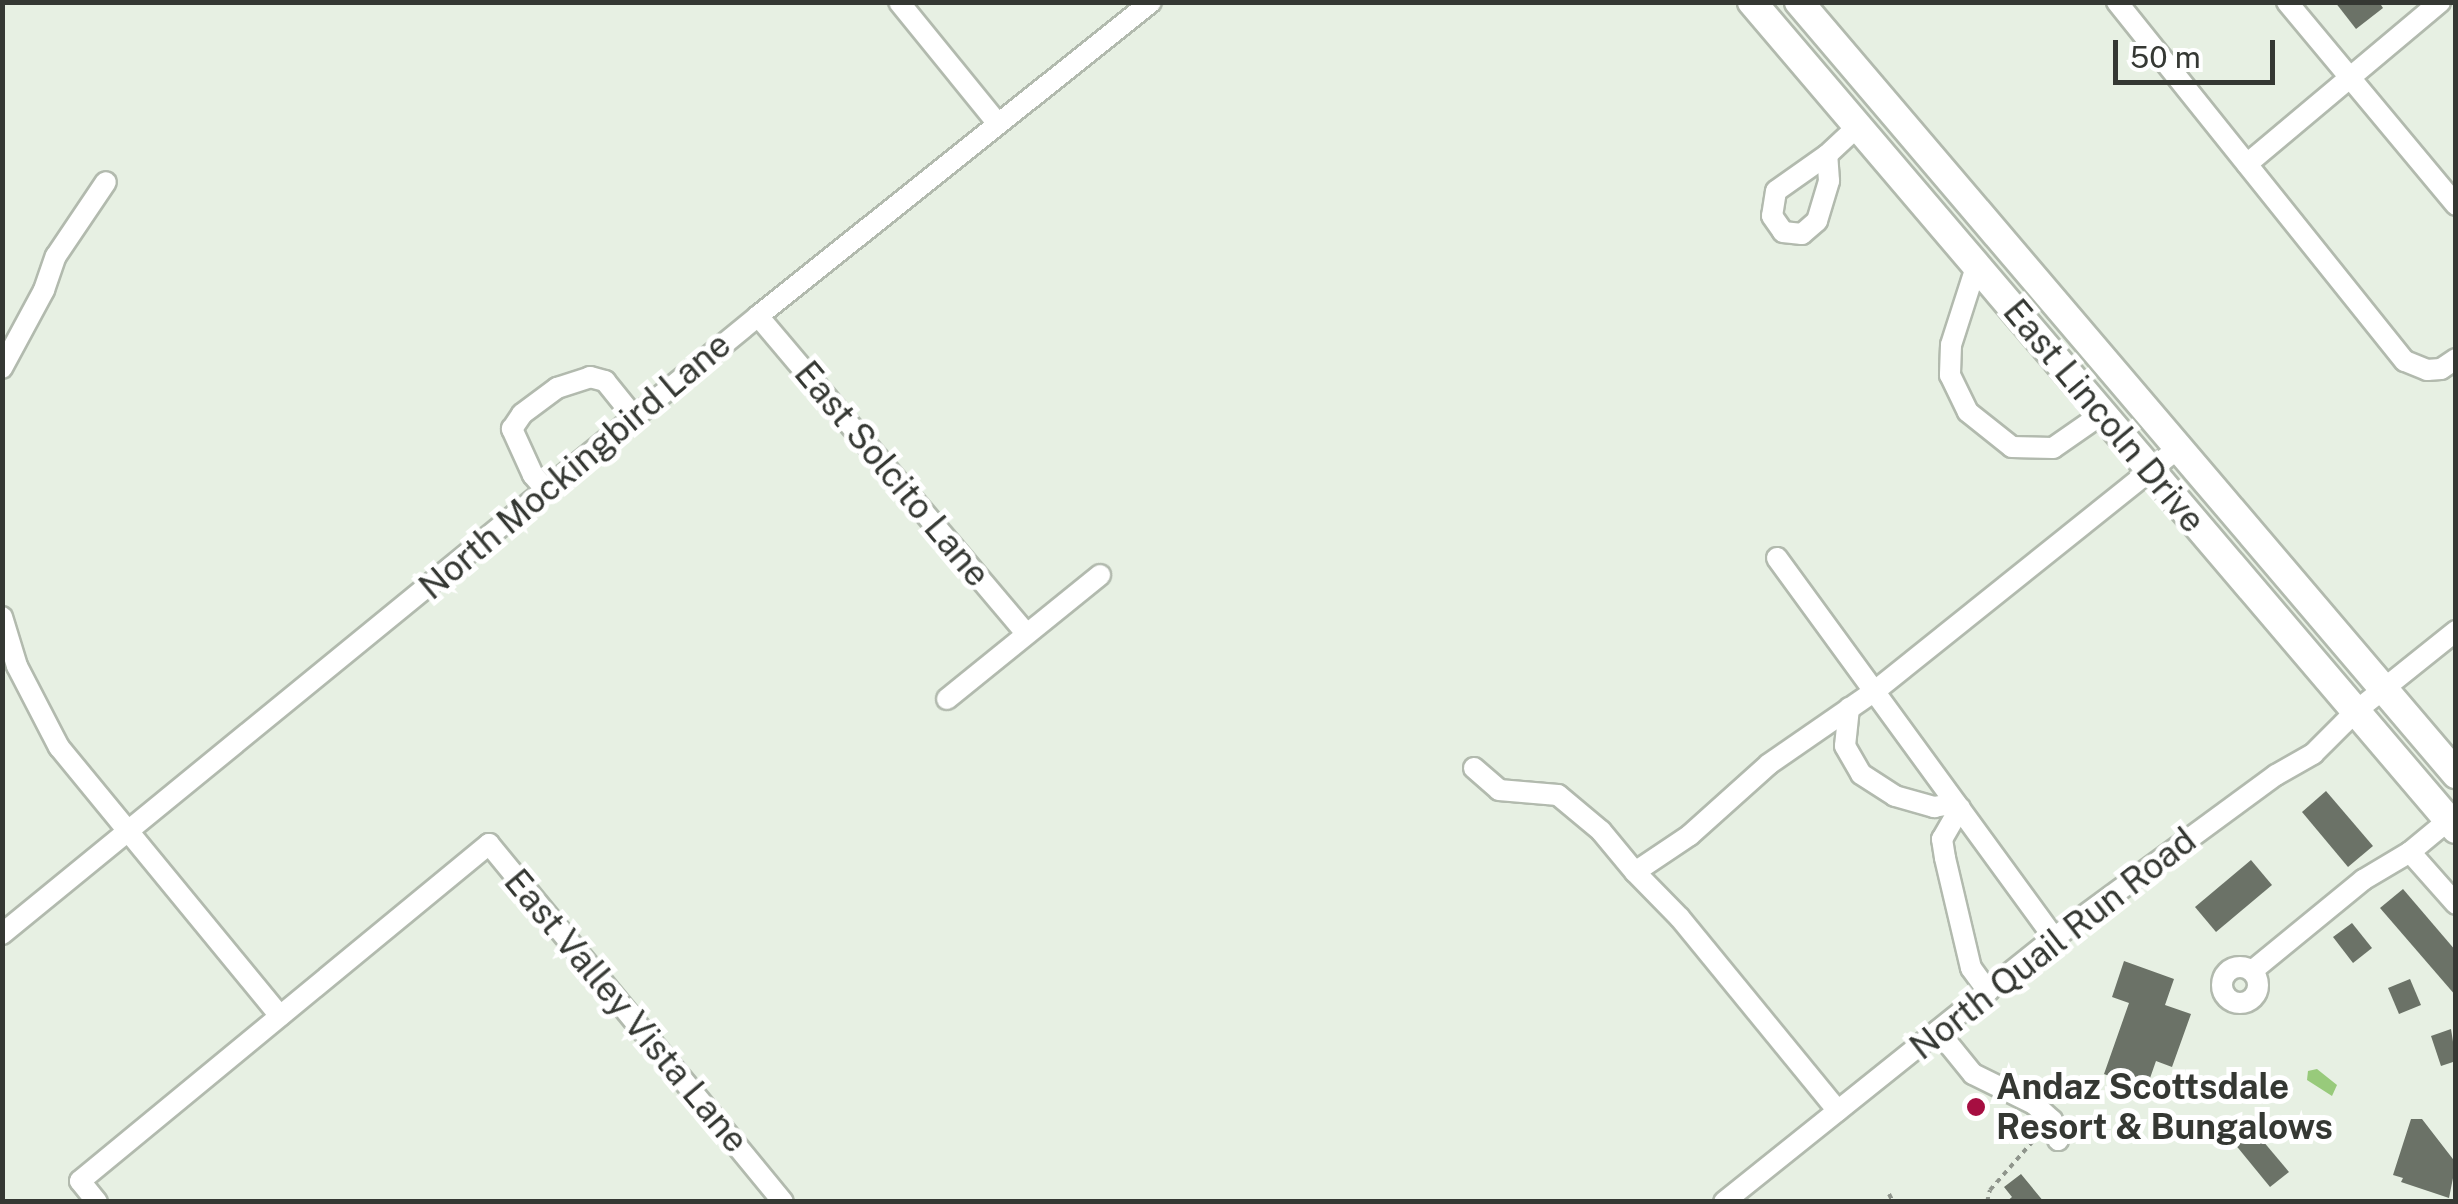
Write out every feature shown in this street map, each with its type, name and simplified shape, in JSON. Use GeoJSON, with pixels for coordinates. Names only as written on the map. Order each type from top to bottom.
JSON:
{"type":"FeatureCollection","features":[{"type":"Feature","properties":{"kind":"main road","name":"East Lincoln Drive"},"geometry":{"type":"LineString","coordinates":[[1752,2],[2453,821]]}},
{"type":"Feature","properties":{"kind":"main road","name":"East Lincoln Drive"},"geometry":{"type":"LineString","coordinates":[[1799,2],[2456,774]]}},
{"type":"Feature","properties":{"kind":"main road"},"geometry":{"type":"LineString","coordinates":[[1860,130],[1891,111]]}},
{"type":"Feature","properties":{"kind":"street"},"geometry":{"type":"LineString","coordinates":[[898,2],[998,124]]}},
{"type":"Feature","properties":{"kind":"street","name":"North Mockingbird Lane"},"geometry":{"type":"LineString","coordinates":[[2,934],[758,316],[1151,2]]}},
{"type":"Feature","properties":{"kind":"street"},"geometry":{"type":"LineString","coordinates":[[2117,2],[2405,361],[2428,370],[2441,369],[2456,359]]}},
{"type":"Feature","properties":{"kind":"street"},"geometry":{"type":"LineString","coordinates":[[2288,2],[2456,205]]}},
{"type":"Feature","properties":{"kind":"street"},"geometry":{"type":"LineString","coordinates":[[2247,164],[2440,2]]}},
{"type":"Feature","properties":{"kind":"street"},"geometry":{"type":"LineString","coordinates":[[1828,155],[1860,130]]}},
{"type":"Feature","properties":{"kind":"street"},"geometry":{"type":"LineString","coordinates":[[2,368],[44,290],[56,256],[106,182]]}},
{"type":"Feature","properties":{"kind":"street"},"geometry":{"type":"LineString","coordinates":[[1976,267],[1951,345],[1950,375],[1968,412],[2012,448],[2053,448],[2102,414]]}},
{"type":"Feature","properties":{"kind":"street","name":"East Solcito Lane"},"geometry":{"type":"LineString","coordinates":[[758,316],[1026,633]]}},
{"type":"Feature","properties":{"kind":"street"},"geometry":{"type":"LineString","coordinates":[[546,490],[534,475],[512,429],[522,414],[558,388],[590,377],[605,381],[634,417]]}},
{"type":"Feature","properties":{"kind":"street"},"geometry":{"type":"LineString","coordinates":[[1635,872],[1690,835],[1769,764],[1875,691],[2178,448]]}},
{"type":"Feature","properties":{"kind":"street"},"geometry":{"type":"LineString","coordinates":[[1777,558],[2054,938]]}},
{"type":"Feature","properties":{"kind":"street"},"geometry":{"type":"LineString","coordinates":[[947,698],[1100,575]]}},
{"type":"Feature","properties":{"kind":"street"},"geometry":{"type":"LineString","coordinates":[[2,617],[17,666],[58,747],[280,1016]]}},
{"type":"Feature","properties":{"kind":"street","name":"North Quail Run Road"},"geometry":{"type":"LineString","coordinates":[[1724,1202],[2054,938],[2276,776],[2313,754],[2356,711],[2456,631]]}},
{"type":"Feature","properties":{"kind":"street"},"geometry":{"type":"LineString","coordinates":[[1849,708],[1845,746],[1861,774],[1895,796],[1934,807],[1958,806]]}},
{"type":"Feature","properties":{"kind":"street"},"geometry":{"type":"LineString","coordinates":[[1474,768],[1499,790],[1558,795],[1601,831],[1680,918],[1838,1111]]}},
{"type":"Feature","properties":{"kind":"street"},"geometry":{"type":"LineString","coordinates":[[1958,806],[1942,839],[1945,858],[1971,968],[1988,991]]}},
{"type":"Feature","properties":{"kind":"street"},"geometry":{"type":"LineString","coordinates":[[2252,971],[2364,880],[2453,821]]}},
{"type":"Feature","properties":{"kind":"street","name":"East Valley Vista Lane"},"geometry":{"type":"LineString","coordinates":[[96,1202],[80,1181],[489,844],[783,1202]]}},
{"type":"Feature","properties":{"kind":"street"},"geometry":{"type":"LineString","coordinates":[[2410,852],[2456,904]]}},
{"type":"Feature","properties":{"kind":"street"},"geometry":{"type":"LineString","coordinates":[[1938,1031],[1973,1074],[2034,1104],[2052,1120],[2058,1140]]}},
{"type":"Feature","properties":{"kind":"path"},"geometry":{"type":"LineString","coordinates":[[1988,1202],[1990,1190],[2034,1140]]}},
{"type":"Feature","properties":{"kind":"path"},"geometry":{"type":"LineString","coordinates":[[1890,1194],[1893,1202]]}},
{"type":"Feature","properties":{"kind":"shaded area"},"geometry":{"type":"Polygon","coordinates":[[[2317,1069],[2337,1085],[2332,1096],[2307,1080],[2308,1071],[2317,1069]]]}},
{"type":"Feature","properties":{"kind":"building"},"geometry":{"type":"Polygon","coordinates":[[[2335,2],[2379,2],[2383,8],[2356,29],[2335,2]]]}},
{"type":"Feature","properties":{"kind":"building"},"geometry":{"type":"Polygon","coordinates":[[[2326,791],[2373,846],[2348,867],[2302,812],[2326,791]]]}},
{"type":"Feature","properties":{"kind":"building"},"geometry":{"type":"Polygon","coordinates":[[[2251,860],[2272,885],[2216,932],[2195,907],[2251,860]]]}},
{"type":"Feature","properties":{"kind":"building"},"geometry":{"type":"Polygon","coordinates":[[[2403,889],[2456,951],[2456,996],[2380,908],[2403,889]]]}},
{"type":"Feature","properties":{"kind":"building"},"geometry":{"type":"Polygon","coordinates":[[[2352,923],[2372,948],[2353,963],[2333,937],[2352,923]]]}},
{"type":"Feature","properties":{"kind":"building"},"geometry":{"type":"Polygon","coordinates":[[[2124,961],[2174,979],[2165,1005],[2191,1014],[2172,1067],[2156,1061],[2142,1101],[2116,1092],[2120,1080],[2104,1074],[2129,1003],[2112,997],[2124,961]]]}},
{"type":"Feature","properties":{"kind":"building"},"geometry":{"type":"Polygon","coordinates":[[[2410,979],[2421,1005],[2399,1014],[2388,988],[2410,979]]]}},
{"type":"Feature","properties":{"kind":"building"},"geometry":{"type":"Polygon","coordinates":[[[2451,1029],[2456,1061],[2441,1066],[2431,1036],[2451,1029]]]}},
{"type":"Feature","properties":{"kind":"building"},"geometry":{"type":"Polygon","coordinates":[[[2411,1119],[2422,1119],[2456,1163],[2449,1198],[2401,1182],[2403,1178],[2393,1175],[2411,1119]]]}},
{"type":"Feature","properties":{"kind":"building"},"geometry":{"type":"Polygon","coordinates":[[[2252,1128],[2289,1172],[2270,1187],[2234,1143],[2252,1128]]]}},
{"type":"Feature","properties":{"kind":"building"},"geometry":{"type":"Polygon","coordinates":[[[2021,1174],[2044,1202],[2006,1202],[2012,1197],[2004,1187],[2021,1174]]]}},
{"type":"Feature","properties":{"kind":"place","name":"Andaz Scottsdale Resort & Bungalows"},"geometry":{"type":"Point","coordinates":[1976,1107]}}]}
